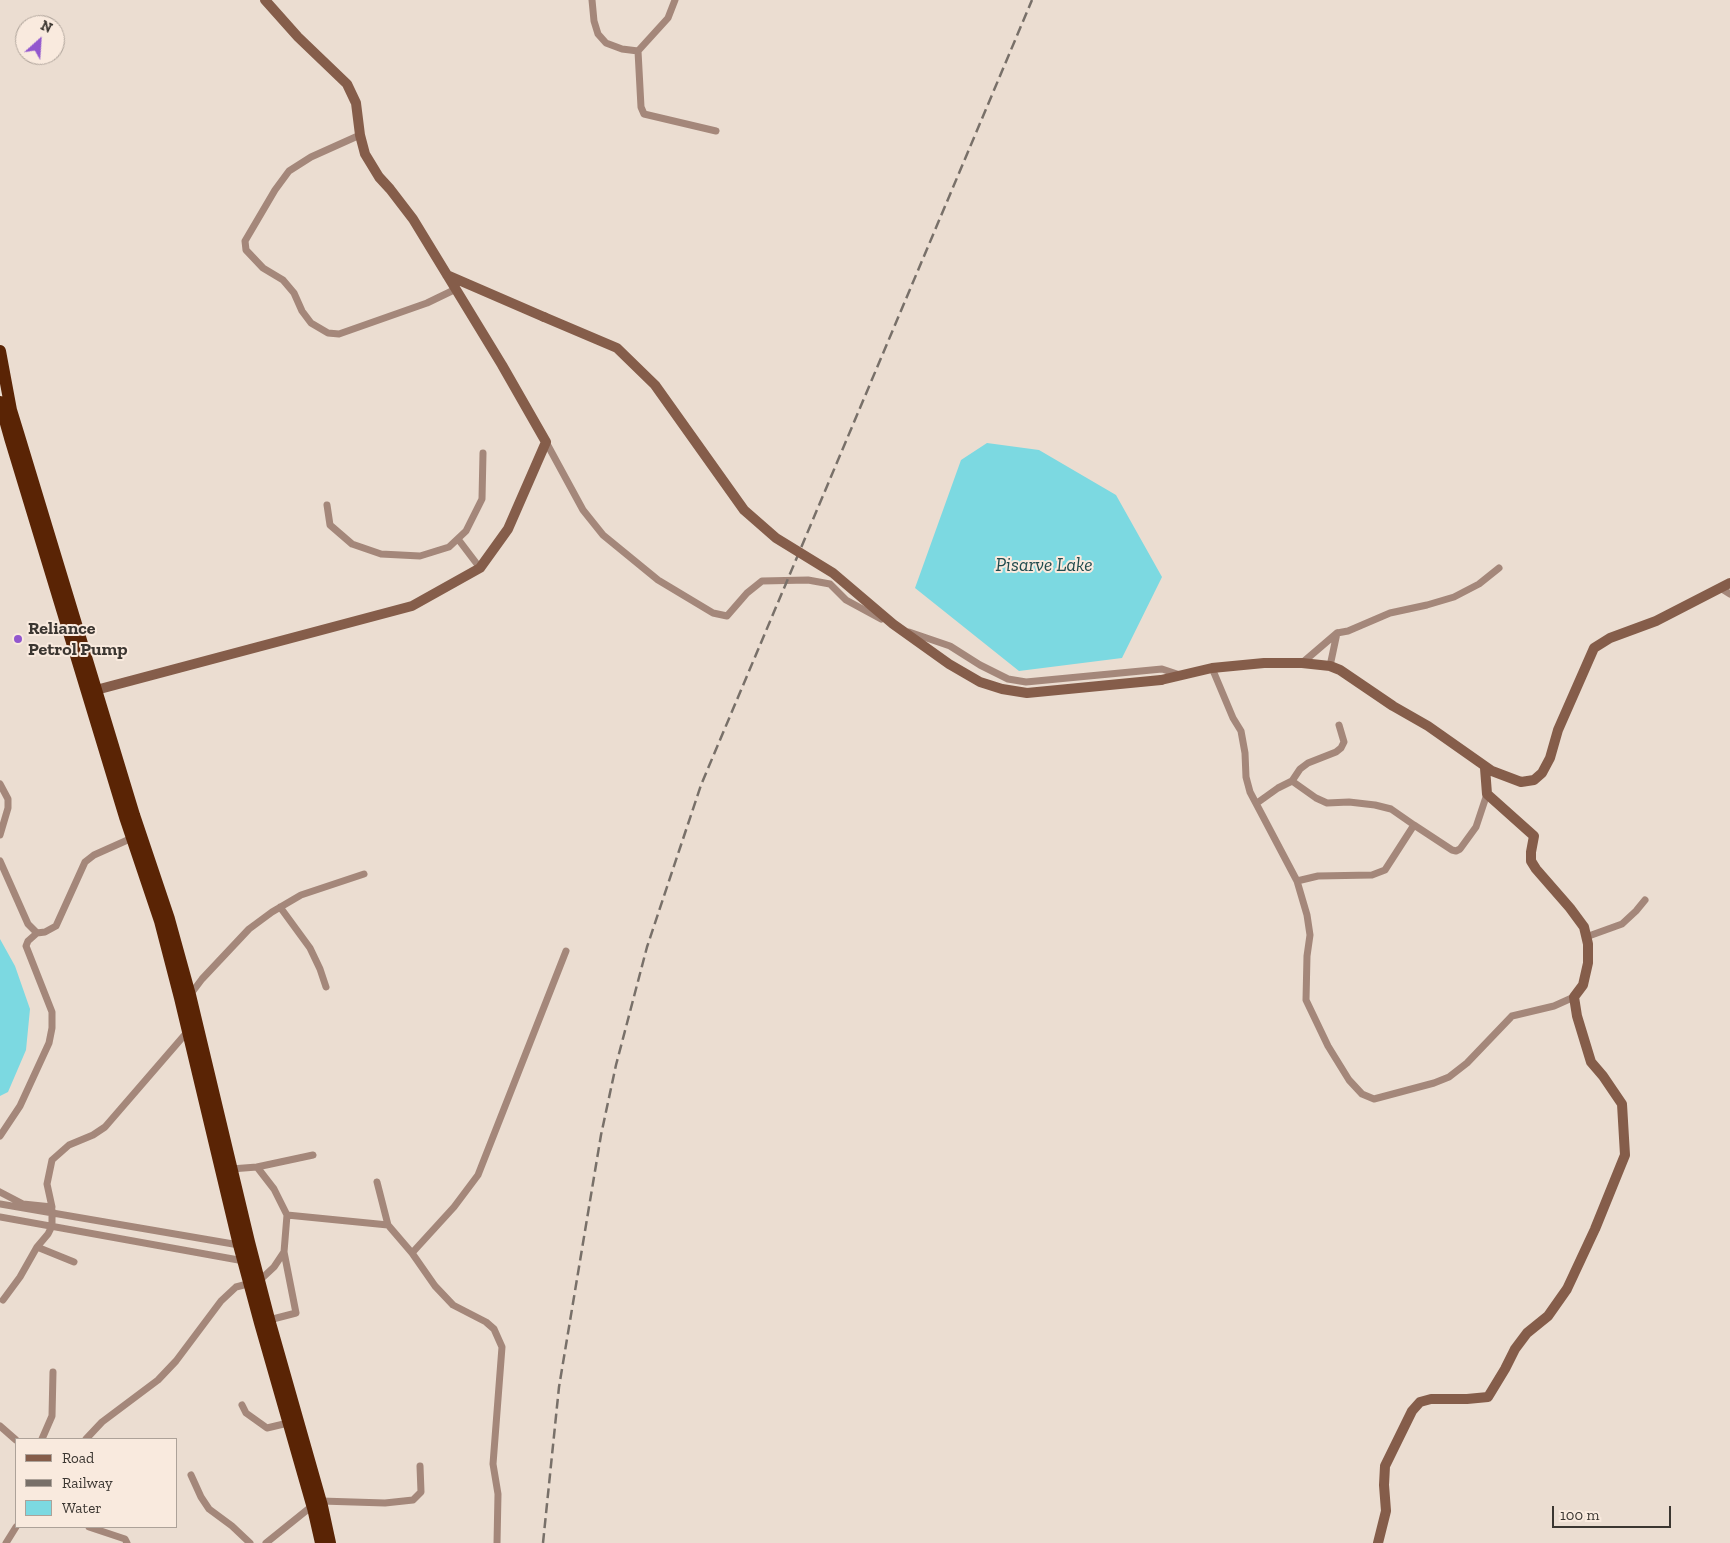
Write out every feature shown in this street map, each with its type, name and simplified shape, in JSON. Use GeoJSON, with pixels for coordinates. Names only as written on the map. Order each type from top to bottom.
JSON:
{"type":"FeatureCollection","features":[{"type":"Feature","properties":{"kind":"highway"},"geometry":{"type":"LineString","coordinates":[[0,352],[14,419],[134,815],[169,919],[244,1261],[269,1320],[299,1444],[330,1543]]}},
{"type":"Feature","properties":{"kind":"highway"},"geometry":{"type":"LineString","coordinates":[[0,402],[2,416],[132,838],[185,997],[188,1031],[204,1077],[231,1169],[254,1282],[288,1423],[299,1444]]}},
{"type":"Feature","properties":{"kind":"highway"},"geometry":{"type":"LineString","coordinates":[[316,1503],[320,1543]]}},
{"type":"Feature","properties":{"kind":"street"},"geometry":{"type":"LineString","coordinates":[[265,0],[298,38],[348,84],[356,103],[360,135],[365,154],[379,177],[413,220],[456,289],[546,442],[583,510],[603,535],[658,580],[713,613],[727,616],[747,592],[762,581],[808,580],[830,584],[846,600],[906,632],[950,646],[980,665],[1008,679],[1026,682],[1162,669],[1182,675]]}},
{"type":"Feature","properties":{"kind":"street"},"geometry":{"type":"LineString","coordinates":[[592,0],[594,21],[598,34],[606,43],[622,49],[638,51]]}},
{"type":"Feature","properties":{"kind":"street"},"geometry":{"type":"LineString","coordinates":[[675,0],[668,18],[638,51],[641,107],[644,114],[716,131]]}},
{"type":"Feature","properties":{"kind":"street"},"geometry":{"type":"LineString","coordinates":[[360,135],[311,157],[289,171],[275,190],[245,241],[246,250],[263,268],[283,280],[294,293],[302,311],[311,323],[328,332],[339,334],[427,303],[456,289]]}},
{"type":"Feature","properties":{"kind":"street"},"geometry":{"type":"LineString","coordinates":[[447,276],[617,348],[655,385],[744,510],[776,538],[833,573],[893,624],[949,664],[980,682],[1002,689],[1027,693],[1161,680],[1212,668],[1264,663],[1302,663],[1330,666],[1340,670],[1428,726],[1485,768],[1521,782],[1534,780],[1542,773],[1550,758],[1558,730],[1594,648],[1610,638],[1656,621],[1727,589]]}},
{"type":"Feature","properties":{"kind":"street"},"geometry":{"type":"LineString","coordinates":[[96,690],[412,606],[480,568],[508,529],[546,442]]}},
{"type":"Feature","properties":{"kind":"street"},"geometry":{"type":"LineString","coordinates":[[327,505],[330,524],[352,544],[381,554],[420,556],[449,548],[466,530],[482,499],[483,452]]}},
{"type":"Feature","properties":{"kind":"street"},"geometry":{"type":"LineString","coordinates":[[458,538],[480,568]]}},
{"type":"Feature","properties":{"kind":"street"},"geometry":{"type":"LineString","coordinates":[[1302,663],[1337,633],[1348,631],[1390,613],[1454,597],[1479,584],[1499,568]]}},
{"type":"Feature","properties":{"kind":"street"},"geometry":{"type":"LineString","coordinates":[[1330,666],[1337,633]]}},
{"type":"Feature","properties":{"kind":"street"},"geometry":{"type":"LineString","coordinates":[[1212,668],[1230,711],[1241,731],[1246,777],[1250,792],[1297,881],[1307,915],[1310,936],[1307,956],[1306,1000],[1328,1046],[1349,1080],[1362,1094],[1369,1098],[1382,1097],[1449,1077],[1467,1063],[1512,1016],[1554,1006],[1574,998],[1583,985],[1588,963],[1584,927],[1536,869],[1532,861],[1531,852],[1534,836],[1487,794]]}},
{"type":"Feature","properties":{"kind":"street"},"geometry":{"type":"LineString","coordinates":[[1257,803],[1278,788],[1292,781],[1300,769],[1308,763],[1336,752],[1341,748],[1344,742],[1339,726]]}},
{"type":"Feature","properties":{"kind":"street"},"geometry":{"type":"LineString","coordinates":[[1292,781],[1316,798],[1327,803],[1348,802],[1391,809],[1452,850],[1460,849],[1476,827],[1487,794],[1485,768]]}},
{"type":"Feature","properties":{"kind":"street"},"geometry":{"type":"LineString","coordinates":[[0,784],[8,799],[8,808],[0,835]]}},
{"type":"Feature","properties":{"kind":"street"},"geometry":{"type":"LineString","coordinates":[[1297,881],[1318,876],[1372,875],[1385,870],[1414,825]]}},
{"type":"Feature","properties":{"kind":"street"},"geometry":{"type":"LineString","coordinates":[[0,1136],[20,1106],[49,1043],[52,1028],[52,1012],[26,946],[28,941],[37,933],[45,932],[56,926],[85,862],[94,855],[132,838]]}},
{"type":"Feature","properties":{"kind":"street"},"geometry":{"type":"LineString","coordinates":[[0,861],[28,924],[37,933]]}},
{"type":"Feature","properties":{"kind":"street"},"geometry":{"type":"LineString","coordinates":[[185,997],[249,930],[280,907],[301,895],[364,874]]}},
{"type":"Feature","properties":{"kind":"street"},"geometry":{"type":"LineString","coordinates":[[1586,937],[1622,924],[1636,912],[1645,900]]}},
{"type":"Feature","properties":{"kind":"street"},"geometry":{"type":"LineString","coordinates":[[280,907],[310,948],[326,986]]}},
{"type":"Feature","properties":{"kind":"street"},"geometry":{"type":"LineString","coordinates":[[412,1253],[454,1207],[478,1175],[566,951]]}},
{"type":"Feature","properties":{"kind":"street"},"geometry":{"type":"LineString","coordinates":[[1378,1543],[1386,1511],[1385,1466],[1412,1412],[1420,1402],[1431,1399],[1488,1397],[1515,1348],[1527,1333],[1548,1316],[1567,1289],[1595,1229],[1625,1155],[1622,1104],[1604,1076],[1591,1062],[1577,1016],[1574,998]]}},
{"type":"Feature","properties":{"kind":"street"},"geometry":{"type":"LineString","coordinates":[[3,1300],[52,1226],[52,1210],[47,1184],[52,1160],[69,1145],[93,1135],[105,1127],[188,1031]]}},
{"type":"Feature","properties":{"kind":"street"},"geometry":{"type":"LineString","coordinates":[[231,1169],[257,1167],[313,1155]]}},
{"type":"Feature","properties":{"kind":"street"},"geometry":{"type":"LineString","coordinates":[[257,1167],[274,1189],[287,1215],[284,1252],[296,1313],[269,1320]]}},
{"type":"Feature","properties":{"kind":"street"},"geometry":{"type":"LineString","coordinates":[[377,1182],[388,1225],[412,1253],[435,1286],[453,1304],[486,1322],[494,1330],[502,1347],[493,1464],[498,1494],[496,1543]]}},
{"type":"Feature","properties":{"kind":"street"},"geometry":{"type":"LineString","coordinates":[[0,1192],[23,1204],[240,1245]]}},
{"type":"Feature","properties":{"kind":"street"},"geometry":{"type":"LineString","coordinates":[[0,1204],[52,1210]]}},
{"type":"Feature","properties":{"kind":"street"},"geometry":{"type":"LineString","coordinates":[[287,1215],[388,1225]]}},
{"type":"Feature","properties":{"kind":"street"},"geometry":{"type":"LineString","coordinates":[[0,1217],[244,1261]]}},
{"type":"Feature","properties":{"kind":"street"},"geometry":{"type":"LineString","coordinates":[[37,1247],[74,1262]]}},
{"type":"Feature","properties":{"kind":"street"},"geometry":{"type":"LineString","coordinates":[[87,1438],[102,1422],[158,1380],[176,1361],[220,1301],[236,1287],[254,1282],[274,1268],[284,1252]]}},
{"type":"Feature","properties":{"kind":"street"},"geometry":{"type":"LineString","coordinates":[[42,1438],[52,1416],[53,1372]]}},
{"type":"Feature","properties":{"kind":"street"},"geometry":{"type":"LineString","coordinates":[[242,1405],[246,1413],[267,1428],[288,1423]]}},
{"type":"Feature","properties":{"kind":"street"},"geometry":{"type":"LineString","coordinates":[[0,1426],[15,1439]]}},
{"type":"Feature","properties":{"kind":"street"},"geometry":{"type":"LineString","coordinates":[[266,1543],[316,1503],[385,1503],[414,1500],[421,1492],[420,1466]]}},
{"type":"Feature","properties":{"kind":"street"},"geometry":{"type":"LineString","coordinates":[[192,1475],[201,1497],[209,1509],[232,1526],[250,1543]]}},
{"type":"Feature","properties":{"kind":"street"},"geometry":{"type":"LineString","coordinates":[[6,1543],[15,1528]]}},
{"type":"Feature","properties":{"kind":"street"},"geometry":{"type":"LineString","coordinates":[[92,1528],[125,1539],[127,1543]]}},
{"type":"Feature","properties":{"kind":"water","name":"Pisarve Lake"},"geometry":{"type":"Polygon","coordinates":[[[987,443],[1039,450],[1116,495],[1162,577],[1122,658],[1019,671],[915,588],[961,460],[987,443]]]}},
{"type":"Feature","properties":{"kind":"water"},"geometry":{"type":"Polygon","coordinates":[[[0,939],[15,966],[30,1009],[26,1050],[8,1092],[0,1096],[0,939]]]}},
{"type":"Feature","properties":{"kind":"railway"},"geometry":{"type":"LineString","coordinates":[[543,1543],[559,1387],[601,1135],[616,1065],[647,947],[701,785],[1032,0]]}},
{"type":"Feature","properties":{"kind":"place","name":"Reliance Petrol Pump"},"geometry":{"type":"Point","coordinates":[18,639]}}]}
